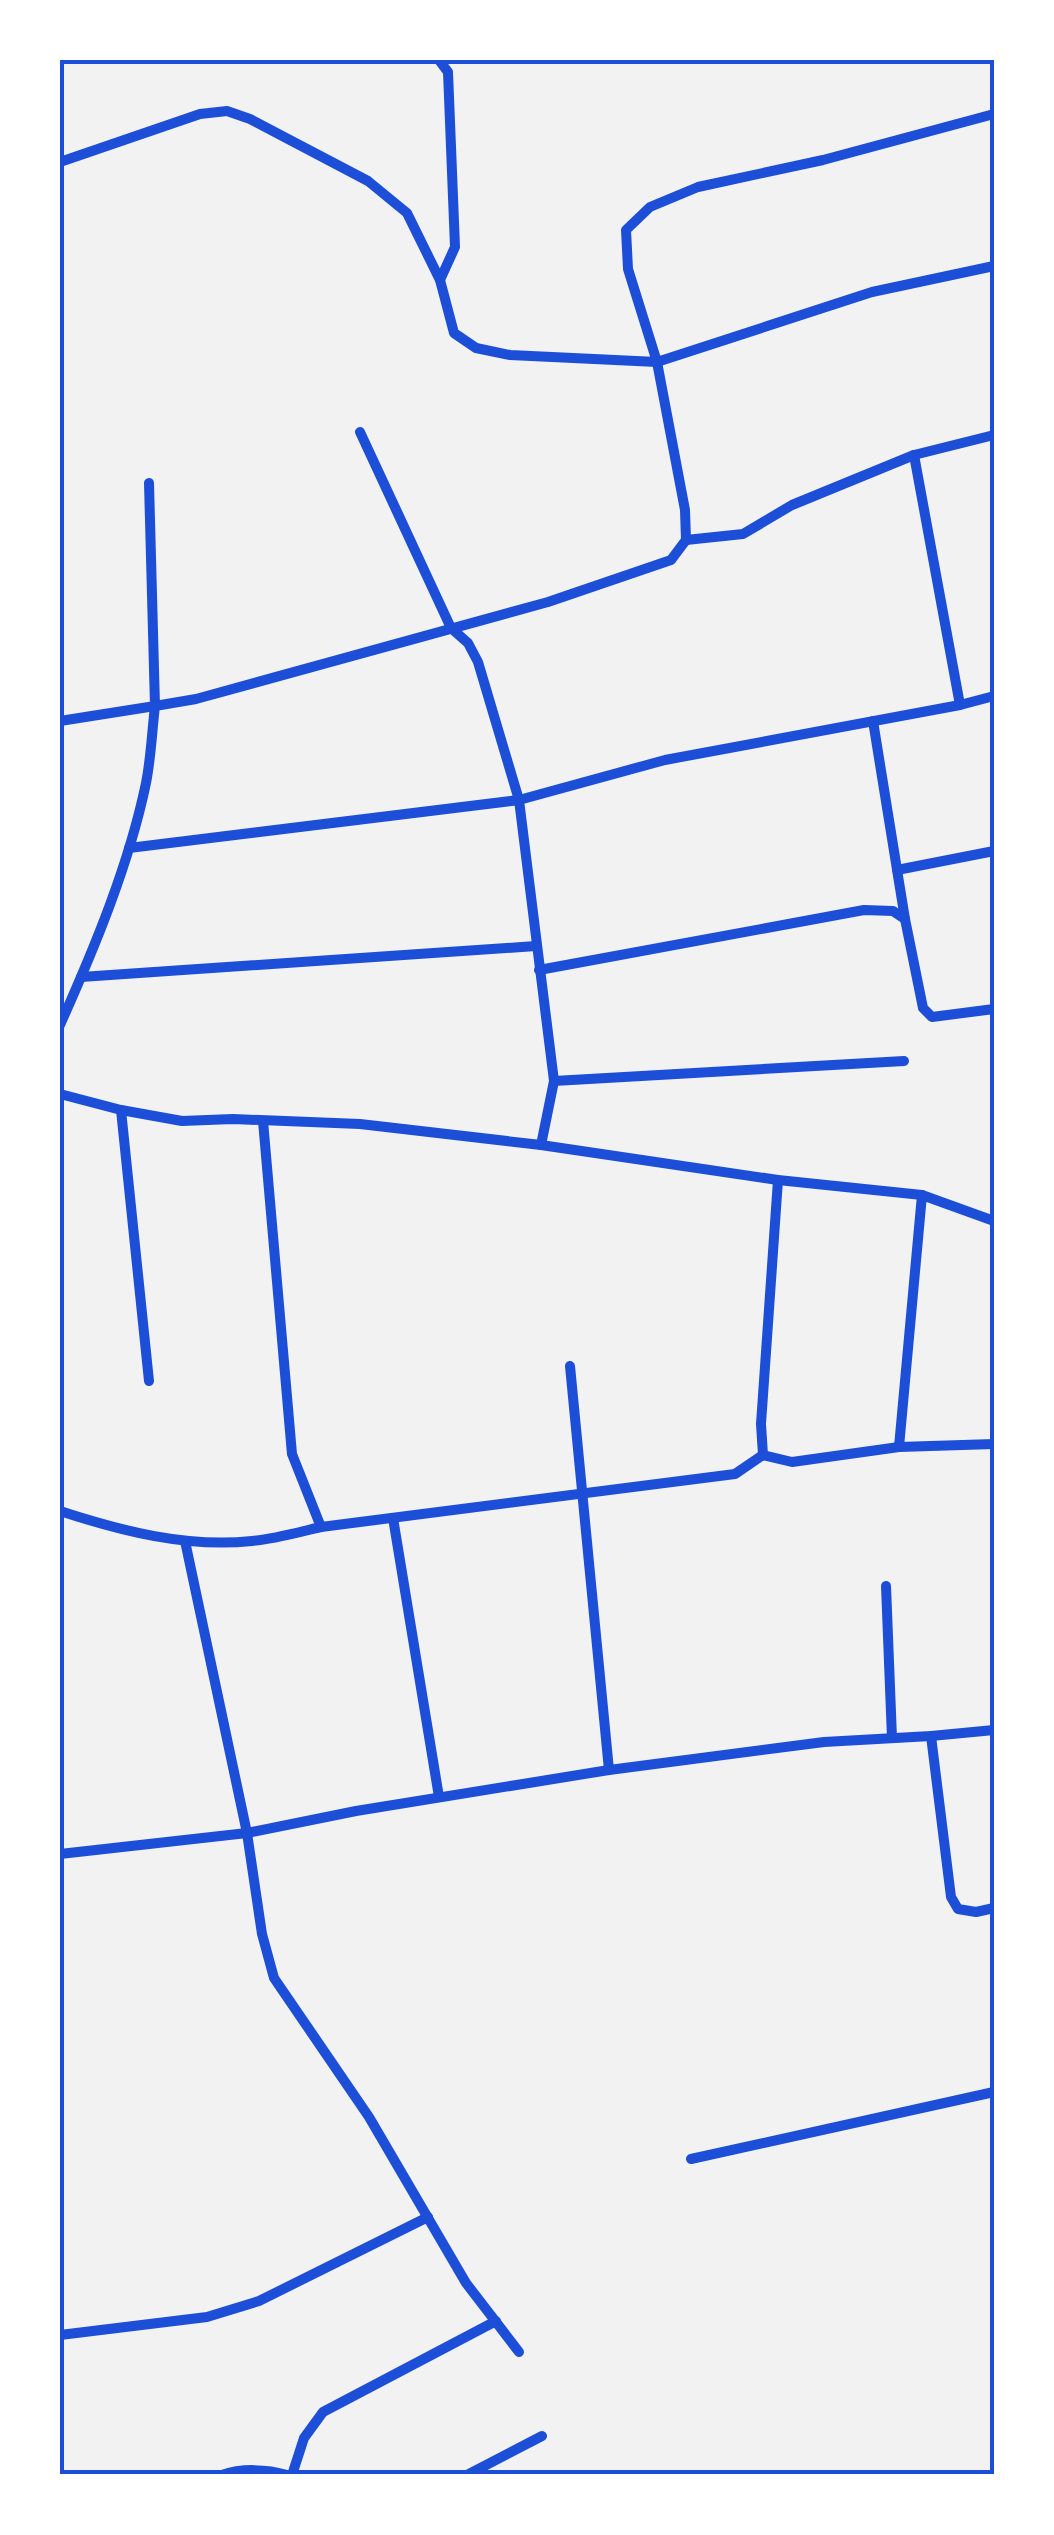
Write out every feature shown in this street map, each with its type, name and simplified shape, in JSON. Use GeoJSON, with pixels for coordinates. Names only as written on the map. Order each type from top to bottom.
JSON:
{"type":"FeatureCollection","features":[{"type":"Feature","properties":{"kind":"street"},"geometry":{"type":"LineString","coordinates":[[440,60],[448,72],[455,247],[440,280]]}},
{"type":"Feature","properties":{"kind":"street"},"geometry":{"type":"LineString","coordinates":[[60,162],[200,114],[227,111],[250,119],[368,181],[407,213],[440,280],[454,334],[476,348],[510,355],[657,362],[872,292],[994,266]]}},
{"type":"Feature","properties":{"kind":"street"},"geometry":{"type":"LineString","coordinates":[[60,721],[196,699],[548,602],[672,560],[686,540],[685,510],[657,362],[628,269],[626,230],[650,207],[698,187],[823,160],[994,114]]}},
{"type":"Feature","properties":{"kind":"street"},"geometry":{"type":"LineString","coordinates":[[360,432],[450,628],[468,642],[478,662],[519,800],[554,1082],[542,1145]]}},
{"type":"Feature","properties":{"kind":"street"},"geometry":{"type":"LineString","coordinates":[[686,540],[743,534],[792,505],[914,455],[994,435]]}},
{"type":"Feature","properties":{"kind":"street"},"geometry":{"type":"LineString","coordinates":[[914,455],[960,705]]}},
{"type":"Feature","properties":{"kind":"street"},"geometry":{"type":"LineString","coordinates":[[60,1025],[82,977],[129,848],[147,781],[155,706],[149,483]]}},
{"type":"Feature","properties":{"kind":"street"},"geometry":{"type":"LineString","coordinates":[[129,848],[519,800],[664,760],[994,696]]}},
{"type":"Feature","properties":{"kind":"street"},"geometry":{"type":"LineString","coordinates":[[873,721],[923,1008],[932,1017],[994,1009]]}},
{"type":"Feature","properties":{"kind":"street"},"geometry":{"type":"LineString","coordinates":[[897,870],[994,850]]}},
{"type":"Feature","properties":{"kind":"street"},"geometry":{"type":"LineString","coordinates":[[538,970],[864,910],[893,910],[905,919]]}},
{"type":"Feature","properties":{"kind":"street"},"geometry":{"type":"LineString","coordinates":[[82,977],[536,946]]}},
{"type":"Feature","properties":{"kind":"street"},"geometry":{"type":"LineString","coordinates":[[554,1082],[904,1061]]}},
{"type":"Feature","properties":{"kind":"street"},"geometry":{"type":"LineString","coordinates":[[60,1094],[182,1121],[233,1118],[360,1124],[542,1145],[778,1180],[922,1195],[994,1221]]}},
{"type":"Feature","properties":{"kind":"street"},"geometry":{"type":"LineString","coordinates":[[121,1110],[149,1380]]}},
{"type":"Feature","properties":{"kind":"street"},"geometry":{"type":"LineString","coordinates":[[263,1122],[292,1454],[322,1527]]}},
{"type":"Feature","properties":{"kind":"street"},"geometry":{"type":"LineString","coordinates":[[763,1455],[761,1424],[778,1180]]}},
{"type":"Feature","properties":{"kind":"street"},"geometry":{"type":"LineString","coordinates":[[899,1448],[922,1195]]}},
{"type":"Feature","properties":{"kind":"street"},"geometry":{"type":"LineString","coordinates":[[570,1366],[609,1770]]}},
{"type":"Feature","properties":{"kind":"street"},"geometry":{"type":"LineString","coordinates":[[61,1512],[148,1536],[184,1541],[252,1541],[322,1527],[735,1474],[763,1455],[792,1462],[899,1448],[994,1444]]}},
{"type":"Feature","properties":{"kind":"street"},"geometry":{"type":"LineString","coordinates":[[392,1518],[439,1797]]}},
{"type":"Feature","properties":{"kind":"street"},"geometry":{"type":"LineString","coordinates":[[184,1541],[274,1978],[369,2117],[466,2283],[519,2352]]}},
{"type":"Feature","properties":{"kind":"street"},"geometry":{"type":"LineString","coordinates":[[886,1586],[892,1738]]}},
{"type":"Feature","properties":{"kind":"street"},"geometry":{"type":"LineString","coordinates":[[60,1854],[247,1833],[609,1770],[824,1742],[994,1730]]}},
{"type":"Feature","properties":{"kind":"street"},"geometry":{"type":"LineString","coordinates":[[931,1736],[950,1897],[958,1909],[976,1912],[994,1908]]}},
{"type":"Feature","properties":{"kind":"street"},"geometry":{"type":"LineString","coordinates":[[691,2159],[994,2092]]}},
{"type":"Feature","properties":{"kind":"street"},"geometry":{"type":"LineString","coordinates":[[60,2335],[208,2318],[259,2301],[428,2217]]}},
{"type":"Feature","properties":{"kind":"street"},"geometry":{"type":"LineString","coordinates":[[222,2475],[272,2471],[290,2475],[304,2438],[323,2412],[496,2322]]}},
{"type":"Feature","properties":{"kind":"street"},"geometry":{"type":"LineString","coordinates":[[467,2475],[542,2436]]}}]}
